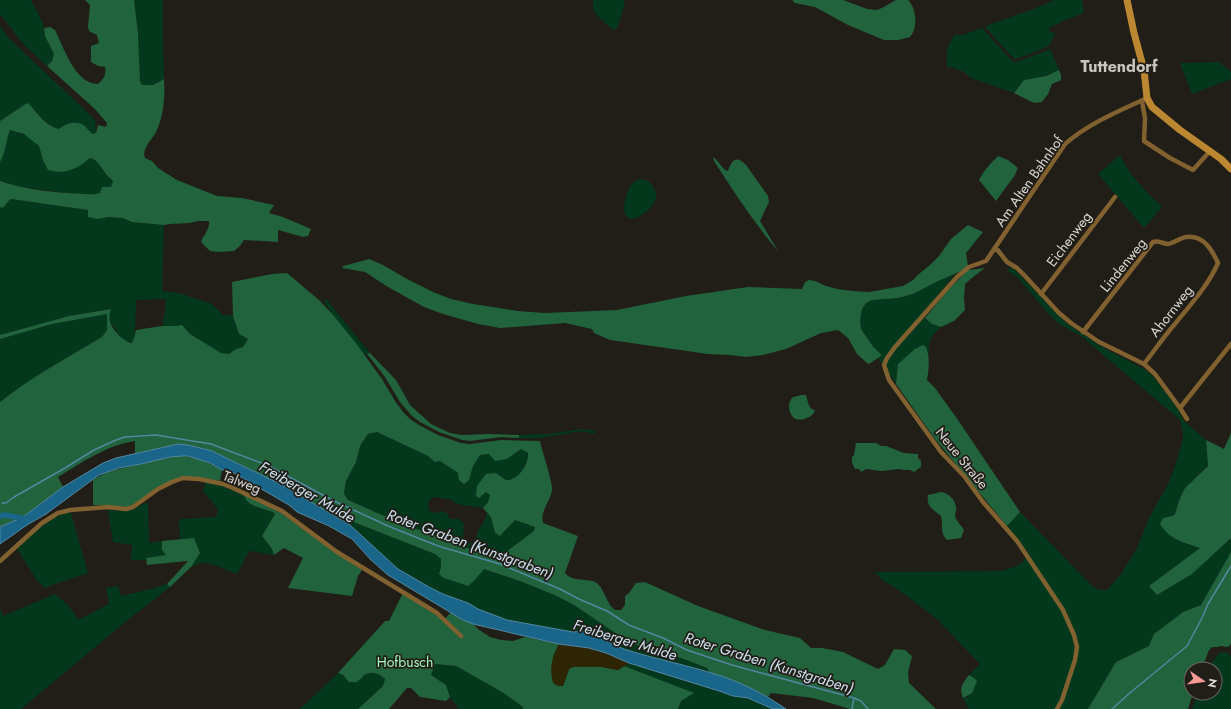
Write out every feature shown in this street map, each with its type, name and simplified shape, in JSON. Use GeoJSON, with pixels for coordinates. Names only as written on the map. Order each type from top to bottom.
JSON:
{"type":"FeatureCollection","features":[{"type":"Feature","properties":{"kind":"street"},"geometry":{"type":"LineString","coordinates":[[1126,0],[1144,70],[1144,141],[1170,158],[1193,170],[1210,151]]}},
{"type":"Feature","properties":{"kind":"street"},"geometry":{"type":"LineString","coordinates":[[1145,99],[1180,130],[1221,159],[1231,169]]}},
{"type":"Feature","properties":{"kind":"street","name":"Am Alten Bahnhof"},"geometry":{"type":"LineString","coordinates":[[996,248],[1065,144],[1101,120],[1145,99]]}},
{"type":"Feature","properties":{"kind":"street","name":"Eichenweg"},"geometry":{"type":"LineString","coordinates":[[1041,294],[1115,197]]}},
{"type":"Feature","properties":{"kind":"street","name":"Lindenweg"},"geometry":{"type":"LineString","coordinates":[[1083,332],[1153,242],[1157,241],[1168,244],[1187,237],[1203,241],[1207,243],[1218,263],[1215,271]]}},
{"type":"Feature","properties":{"kind":"street"},"geometry":{"type":"LineString","coordinates":[[996,248],[1007,262],[1017,268],[1058,312],[1083,332],[1099,342],[1144,364],[1154,374],[1187,419]]}},
{"type":"Feature","properties":{"kind":"street","name":"Neue Straße"},"geometry":{"type":"LineString","coordinates":[[996,248],[986,261],[969,267],[957,277],[895,347],[884,365],[889,380],[916,418],[941,452],[964,476],[983,502],[1017,542],[1063,610],[1074,635],[1077,647],[1073,669],[1062,700],[1056,709]]}},
{"type":"Feature","properties":{"kind":"street","name":"Ahornweg"},"geometry":{"type":"LineString","coordinates":[[1144,364],[1198,296],[1215,271]]}},
{"type":"Feature","properties":{"kind":"street"},"geometry":{"type":"LineString","coordinates":[[1180,408],[1231,344]]}},
{"type":"Feature","properties":{"kind":"street","name":"Talweg"},"geometry":{"type":"LineString","coordinates":[[0,561],[42,523],[58,513],[70,510],[108,507],[126,509],[133,507],[158,489],[172,482],[183,478],[199,479],[223,484],[282,511],[337,552],[437,614],[461,636]]}},
{"type":"Feature","properties":{"kind":"green space"},"geometry":{"type":"Polygon","coordinates":[[[0,0],[31,0],[43,23],[44,33],[54,54],[52,61],[47,66],[24,45],[0,14],[0,0]]]}},
{"type":"Feature","properties":{"kind":"green space"},"geometry":{"type":"Polygon","coordinates":[[[85,0],[134,0],[138,33],[140,81],[142,85],[153,85],[164,79],[163,111],[155,133],[146,147],[144,154],[145,158],[152,161],[158,168],[177,180],[217,196],[242,198],[274,205],[269,213],[283,217],[311,229],[308,236],[303,237],[278,230],[278,242],[244,240],[234,251],[218,252],[210,251],[201,242],[208,227],[209,221],[164,225],[132,222],[123,218],[108,217],[98,219],[88,217],[88,210],[11,199],[2,208],[0,207],[0,181],[31,189],[74,194],[96,194],[100,193],[102,187],[111,187],[113,181],[97,161],[90,158],[71,170],[60,172],[48,170],[39,146],[24,134],[10,130],[4,154],[0,162],[0,121],[27,103],[46,122],[59,129],[68,124],[79,123],[85,126],[92,134],[96,133],[98,125],[106,127],[107,123],[95,109],[47,66],[52,61],[54,54],[45,36],[44,28],[50,27],[55,30],[71,64],[83,78],[98,84],[103,79],[105,67],[98,66],[91,62],[91,46],[99,43],[97,35],[89,31],[90,5],[85,0]]]}},
{"type":"Feature","properties":{"kind":"green space"},"geometry":{"type":"Polygon","coordinates":[[[134,0],[163,0],[164,79],[153,85],[142,85],[140,81],[138,33],[134,0]]]}},
{"type":"Feature","properties":{"kind":"green space"},"geometry":{"type":"Polygon","coordinates":[[[594,0],[623,0],[625,3],[618,26],[614,30],[599,17],[593,9],[594,0]]]}},
{"type":"Feature","properties":{"kind":"green space"},"geometry":{"type":"Polygon","coordinates":[[[792,0],[843,0],[867,9],[877,10],[896,0],[908,0],[915,13],[913,33],[910,37],[898,40],[884,40],[848,25],[815,7],[795,3],[792,0]]]}},
{"type":"Feature","properties":{"kind":"green space"},"geometry":{"type":"Polygon","coordinates":[[[1055,0],[1082,0],[1084,13],[1049,28],[1049,32],[1055,33],[1055,35],[1049,46],[1015,60],[986,28],[986,26],[1055,0]]]}},
{"type":"Feature","properties":{"kind":"green space"},"geometry":{"type":"Polygon","coordinates":[[[0,25],[6,35],[15,44],[95,120],[96,133],[92,134],[85,126],[62,127],[59,129],[54,127],[42,119],[27,103],[0,121],[0,25]]]}},
{"type":"Feature","properties":{"kind":"green space"},"geometry":{"type":"Polygon","coordinates":[[[982,28],[1014,63],[1050,49],[1059,70],[1041,77],[1029,78],[1016,89],[1014,93],[971,78],[964,72],[951,67],[947,68],[947,50],[954,35],[962,35],[982,28]]]}},
{"type":"Feature","properties":{"kind":"green space"},"geometry":{"type":"Polygon","coordinates":[[[1219,62],[1231,72],[1231,79],[1192,94],[1180,63],[1219,62]]]}},
{"type":"Feature","properties":{"kind":"green space"},"geometry":{"type":"Polygon","coordinates":[[[1059,70],[1061,80],[1052,84],[1048,94],[1042,102],[1034,103],[1014,93],[1024,80],[1046,76],[1059,70]]]}},
{"type":"Feature","properties":{"kind":"green space"},"geometry":{"type":"Polygon","coordinates":[[[10,130],[32,139],[39,147],[43,160],[74,169],[90,158],[95,160],[113,181],[111,187],[95,195],[75,194],[20,187],[0,181],[0,162],[10,130]]]}},
{"type":"Feature","properties":{"kind":"green space"},"geometry":{"type":"Polygon","coordinates":[[[1120,155],[1134,177],[1162,207],[1144,228],[1098,174],[1120,155]]]}},
{"type":"Feature","properties":{"kind":"green space"},"geometry":{"type":"Polygon","coordinates":[[[998,156],[1008,160],[1018,168],[1015,175],[996,201],[979,180],[985,170],[998,156]]]}},
{"type":"Feature","properties":{"kind":"green space"},"geometry":{"type":"Polygon","coordinates":[[[713,157],[728,171],[731,164],[735,160],[740,160],[743,162],[768,196],[769,202],[760,221],[778,251],[744,207],[714,161],[713,157]]]}},
{"type":"Feature","properties":{"kind":"green space"},"geometry":{"type":"Polygon","coordinates":[[[640,179],[648,181],[653,186],[656,192],[656,198],[650,209],[632,219],[626,216],[624,207],[626,196],[632,184],[640,179]]]}},
{"type":"Feature","properties":{"kind":"green space"},"geometry":{"type":"Polygon","coordinates":[[[11,199],[89,210],[98,219],[108,217],[123,218],[132,222],[164,225],[162,291],[179,293],[212,304],[223,315],[233,316],[239,334],[248,338],[243,347],[236,349],[229,354],[221,354],[190,334],[182,325],[162,326],[166,299],[136,300],[135,335],[132,343],[123,340],[110,322],[110,309],[69,316],[0,335],[0,207],[2,208],[7,201],[11,199]]]}},
{"type":"Feature","properties":{"kind":"green space"},"geometry":{"type":"Polygon","coordinates":[[[968,225],[983,232],[966,253],[968,266],[959,272],[913,294],[898,298],[872,300],[866,303],[862,309],[860,320],[861,329],[874,348],[881,354],[881,356],[869,364],[857,354],[848,338],[838,330],[821,333],[786,349],[763,355],[746,357],[708,354],[610,340],[594,333],[592,329],[565,323],[500,328],[478,324],[424,307],[365,272],[342,268],[343,266],[369,259],[433,292],[451,299],[518,311],[545,313],[617,310],[686,296],[748,287],[802,289],[805,282],[809,280],[837,289],[853,291],[869,292],[903,286],[913,280],[930,265],[939,256],[951,239],[968,225]]]}},
{"type":"Feature","properties":{"kind":"green space"},"geometry":{"type":"Polygon","coordinates":[[[1012,267],[1065,322],[1097,344],[1144,369],[1152,375],[1176,406],[1184,421],[1206,440],[1208,465],[1185,488],[1175,514],[1164,518],[1184,543],[1200,548],[1149,586],[1157,595],[1192,574],[1231,538],[1231,552],[1201,605],[1183,612],[1154,634],[1149,646],[1116,662],[1088,709],[969,709],[963,698],[968,697],[974,678],[969,675],[980,664],[937,619],[896,588],[883,581],[875,572],[1001,571],[1017,566],[1023,562],[1028,553],[1007,526],[1020,512],[1093,587],[1100,590],[1107,590],[1121,574],[1137,548],[1150,516],[1168,484],[1177,461],[1183,438],[1180,420],[1081,336],[1059,324],[1018,278],[1007,270],[1012,267]]]}},
{"type":"Feature","properties":{"kind":"green space"},"geometry":{"type":"Polygon","coordinates":[[[985,268],[965,284],[965,310],[954,321],[941,327],[932,324],[925,318],[949,289],[968,270],[985,268]]]}},
{"type":"Feature","properties":{"kind":"green space"},"geometry":{"type":"Polygon","coordinates":[[[287,273],[319,300],[355,342],[382,379],[404,413],[419,425],[438,435],[461,443],[470,444],[501,440],[540,441],[552,486],[551,495],[542,518],[543,523],[578,536],[565,573],[571,578],[595,582],[601,588],[610,605],[615,610],[621,610],[625,605],[625,596],[636,583],[645,582],[698,606],[765,630],[800,638],[811,648],[822,648],[843,652],[878,669],[885,665],[894,649],[905,650],[912,656],[908,673],[909,683],[936,709],[850,709],[813,698],[771,693],[768,697],[735,681],[710,674],[707,668],[681,658],[630,643],[574,605],[557,596],[520,581],[484,569],[468,586],[444,578],[439,574],[441,559],[435,554],[328,512],[282,485],[212,451],[188,445],[178,445],[135,454],[135,441],[105,450],[58,477],[63,487],[23,517],[0,527],[0,402],[37,376],[102,337],[107,330],[107,314],[52,324],[0,339],[0,335],[69,316],[111,309],[110,318],[113,328],[119,335],[129,342],[132,343],[136,330],[182,325],[190,334],[221,353],[229,354],[236,349],[243,347],[248,339],[239,334],[233,316],[232,282],[272,274],[287,273]],[[377,432],[368,434],[360,446],[356,462],[346,481],[344,494],[348,500],[407,526],[480,553],[495,557],[506,552],[534,531],[535,527],[515,520],[500,536],[495,533],[491,517],[483,508],[488,502],[490,495],[486,492],[479,498],[476,496],[477,486],[486,474],[496,473],[506,480],[518,475],[526,464],[528,453],[521,449],[507,459],[495,461],[489,454],[480,455],[473,466],[469,480],[464,484],[459,480],[458,473],[440,461],[435,462],[428,456],[377,432]]]}},
{"type":"Feature","properties":{"kind":"green space"},"geometry":{"type":"Polygon","coordinates":[[[955,274],[927,308],[925,318],[932,324],[941,327],[933,336],[929,344],[929,354],[898,364],[896,384],[878,358],[881,354],[874,348],[861,329],[860,320],[862,309],[866,303],[872,300],[898,298],[913,294],[955,274]]]}},
{"type":"Feature","properties":{"kind":"green space"},"geometry":{"type":"Polygon","coordinates":[[[326,299],[370,353],[359,356],[354,350],[324,301],[326,299]]]}},
{"type":"Feature","properties":{"kind":"green space"},"geometry":{"type":"Polygon","coordinates":[[[107,313],[107,330],[102,337],[37,376],[0,402],[0,339],[52,324],[107,313]]]}},
{"type":"Feature","properties":{"kind":"green space"},"geometry":{"type":"Polygon","coordinates":[[[923,345],[926,347],[929,359],[927,380],[935,388],[958,420],[1020,512],[1007,526],[935,439],[896,384],[898,364],[915,349],[923,345]]]}},
{"type":"Feature","properties":{"kind":"green space"},"geometry":{"type":"Polygon","coordinates":[[[370,353],[396,380],[410,405],[431,424],[450,433],[462,435],[519,435],[519,438],[501,437],[470,441],[462,440],[439,432],[420,422],[412,416],[400,402],[385,377],[367,354],[370,353]]]}},
{"type":"Feature","properties":{"kind":"green space"},"geometry":{"type":"Polygon","coordinates":[[[806,395],[811,408],[815,410],[809,417],[799,420],[792,416],[789,408],[793,397],[806,395]]]}},
{"type":"Feature","properties":{"kind":"green space"},"geometry":{"type":"Polygon","coordinates":[[[581,429],[595,431],[595,434],[582,431],[540,438],[519,438],[519,435],[549,434],[581,429]]]}},
{"type":"Feature","properties":{"kind":"green space"},"geometry":{"type":"Polygon","coordinates":[[[377,432],[428,456],[435,462],[440,461],[469,480],[473,466],[480,455],[517,453],[521,449],[528,453],[527,460],[523,468],[515,477],[510,480],[506,480],[496,473],[486,492],[490,495],[488,502],[483,508],[462,505],[455,503],[452,500],[434,497],[429,500],[428,506],[429,511],[437,513],[442,511],[447,513],[450,519],[458,519],[464,523],[463,536],[467,543],[474,543],[487,513],[491,517],[495,533],[500,536],[515,520],[535,527],[534,531],[506,552],[495,557],[480,553],[407,526],[348,500],[344,494],[346,481],[356,462],[360,446],[368,434],[377,432]]]}},
{"type":"Feature","properties":{"kind":"green space"},"geometry":{"type":"Polygon","coordinates":[[[1231,433],[1231,538],[1192,574],[1157,595],[1149,586],[1200,548],[1183,542],[1168,534],[1160,524],[1163,518],[1175,514],[1185,488],[1208,466],[1206,440],[1224,449],[1231,433]]]}},
{"type":"Feature","properties":{"kind":"green space"},"geometry":{"type":"Polygon","coordinates":[[[856,443],[876,443],[904,453],[918,454],[918,458],[921,461],[921,467],[914,472],[899,469],[881,471],[866,469],[861,472],[859,469],[855,469],[852,463],[856,443]]]}},
{"type":"Feature","properties":{"kind":"green space"},"geometry":{"type":"Polygon","coordinates":[[[181,456],[203,461],[222,470],[220,481],[198,477],[182,477],[130,506],[93,505],[93,480],[122,468],[181,456]]]}},
{"type":"Feature","properties":{"kind":"green space"},"geometry":{"type":"Polygon","coordinates":[[[206,482],[219,485],[244,495],[250,505],[273,512],[275,514],[262,536],[272,549],[274,555],[249,551],[237,574],[221,567],[204,563],[191,567],[200,553],[194,538],[180,539],[179,519],[216,517],[218,509],[203,491],[206,482]]]}},
{"type":"Feature","properties":{"kind":"green space"},"geometry":{"type":"Polygon","coordinates":[[[941,492],[949,495],[954,501],[956,508],[955,516],[964,530],[961,538],[947,540],[945,538],[943,535],[941,516],[929,505],[928,495],[941,492]]]}},
{"type":"Feature","properties":{"kind":"green space"},"geometry":{"type":"Polygon","coordinates":[[[244,495],[281,513],[337,554],[362,570],[358,576],[352,596],[288,588],[303,558],[284,548],[274,555],[272,549],[262,536],[275,514],[252,505],[248,502],[244,495]]]}},
{"type":"Feature","properties":{"kind":"green space"},"geometry":{"type":"Polygon","coordinates":[[[148,503],[149,543],[162,541],[162,550],[167,555],[146,558],[146,560],[131,560],[132,545],[113,542],[108,510],[127,510],[148,503]]]}},
{"type":"Feature","properties":{"kind":"green space"},"geometry":{"type":"Polygon","coordinates":[[[70,510],[88,573],[49,586],[46,589],[36,579],[16,547],[42,523],[70,510]]]}},
{"type":"Feature","properties":{"kind":"green space"},"geometry":{"type":"Polygon","coordinates":[[[328,512],[435,554],[441,559],[439,574],[468,586],[483,569],[520,581],[557,596],[574,605],[630,643],[681,658],[707,668],[710,674],[621,648],[583,631],[573,632],[507,620],[478,609],[468,603],[429,587],[398,569],[350,525],[328,512]]]}},
{"type":"Feature","properties":{"kind":"green space"},"geometry":{"type":"Polygon","coordinates":[[[194,538],[200,553],[191,567],[170,587],[167,584],[188,561],[147,565],[146,558],[166,555],[162,550],[162,541],[194,538]]]}},
{"type":"Feature","properties":{"kind":"green space"},"geometry":{"type":"Polygon","coordinates":[[[1231,552],[1231,644],[1228,647],[1212,647],[1209,650],[1205,661],[1183,661],[1183,701],[1190,701],[1188,709],[1088,709],[1116,662],[1149,646],[1154,634],[1183,612],[1201,605],[1231,552]]]}},
{"type":"Feature","properties":{"kind":"green space"},"geometry":{"type":"Polygon","coordinates":[[[167,584],[170,587],[124,623],[21,709],[0,709],[0,608],[3,616],[55,594],[74,612],[78,620],[109,604],[106,588],[118,586],[121,596],[167,584]]]}},
{"type":"Feature","properties":{"kind":"green space","name":"Hofbusch"},"geometry":{"type":"Polygon","coordinates":[[[403,593],[444,620],[451,612],[463,620],[473,624],[490,637],[513,641],[525,637],[559,644],[553,657],[563,686],[569,669],[573,667],[602,667],[618,670],[624,666],[694,693],[681,701],[678,709],[523,709],[523,707],[502,692],[456,666],[435,664],[431,675],[446,685],[450,697],[446,701],[420,697],[411,688],[407,688],[389,709],[358,709],[383,686],[385,679],[378,674],[370,673],[364,675],[357,682],[349,682],[343,675],[338,673],[385,621],[389,621],[403,593]]]}},
{"type":"Feature","properties":{"kind":"green space"},"geometry":{"type":"Polygon","coordinates":[[[1225,652],[1231,656],[1231,709],[1192,709],[1195,701],[1223,701],[1223,661],[1213,661],[1219,653],[1225,652]]]}},
{"type":"Feature","properties":{"kind":"green space"},"geometry":{"type":"Polygon","coordinates":[[[629,663],[733,696],[748,698],[773,709],[678,709],[681,701],[693,693],[624,667],[629,663]]]}},
{"type":"Feature","properties":{"kind":"green space"},"geometry":{"type":"Polygon","coordinates":[[[435,664],[456,666],[502,692],[523,707],[523,709],[459,709],[450,697],[446,685],[431,675],[435,664]]]}},
{"type":"Feature","properties":{"kind":"green space"},"geometry":{"type":"Polygon","coordinates":[[[338,673],[343,675],[349,682],[357,682],[365,674],[377,673],[381,674],[385,679],[383,686],[358,709],[300,709],[338,673]]]}},
{"type":"Feature","properties":{"kind":"green space"},"geometry":{"type":"Polygon","coordinates":[[[969,675],[977,681],[972,693],[963,698],[961,691],[962,686],[969,675]]]}},
{"type":"Feature","properties":{"kind":"sand"},"geometry":{"type":"Polygon","coordinates":[[[559,644],[589,648],[606,653],[629,663],[618,670],[602,667],[573,667],[569,669],[563,686],[558,686],[553,683],[551,667],[559,644]]]}},
{"type":"Feature","properties":{"kind":"water"},"geometry":{"type":"Polygon","coordinates":[[[178,444],[212,451],[282,485],[350,525],[398,569],[443,594],[507,620],[573,632],[586,632],[624,649],[721,676],[755,690],[786,709],[773,709],[748,698],[733,696],[629,663],[606,653],[589,648],[559,644],[473,624],[463,620],[388,575],[371,560],[352,539],[329,526],[297,512],[289,505],[232,472],[222,470],[210,463],[188,456],[170,457],[119,468],[99,475],[46,514],[0,544],[0,527],[23,517],[63,487],[103,463],[116,458],[178,444]]]}},
{"type":"Feature","properties":{"kind":"waterway","name":"Roter Graben (Kunstgraben)"},"geometry":{"type":"LineString","coordinates":[[2,503],[6,503],[94,450],[125,437],[156,435],[211,444],[269,466],[332,500],[388,526],[438,546],[500,564],[560,589],[607,611],[629,625],[663,638],[687,650],[732,665],[854,698],[861,701],[868,709]]}},
{"type":"Feature","properties":{"kind":"waterway"},"geometry":{"type":"LineString","coordinates":[[0,516],[5,515],[27,519]]}},
{"type":"Feature","properties":{"kind":"waterway","name":"Roter Graben (Kunstgraben)"},"geometry":{"type":"LineString","coordinates":[[1112,709],[1187,646],[1208,604],[1231,566]]}},
{"type":"Feature","properties":{"kind":"waterway"},"geometry":{"type":"LineString","coordinates":[[852,709],[854,698]]}},
{"type":"Feature","properties":{"kind":"district","name":"Tuttendorf"},"geometry":{"type":"Point","coordinates":[1119,66]}},
{"type":"Feature","properties":{"kind":"water label","name":"Freiberger Mulde"},"geometry":{"type":"Point","coordinates":[307,492]}},
{"type":"Feature","properties":{"kind":"water label","name":"Freiberger Mulde"},"geometry":{"type":"Point","coordinates":[625,640]}}]}
